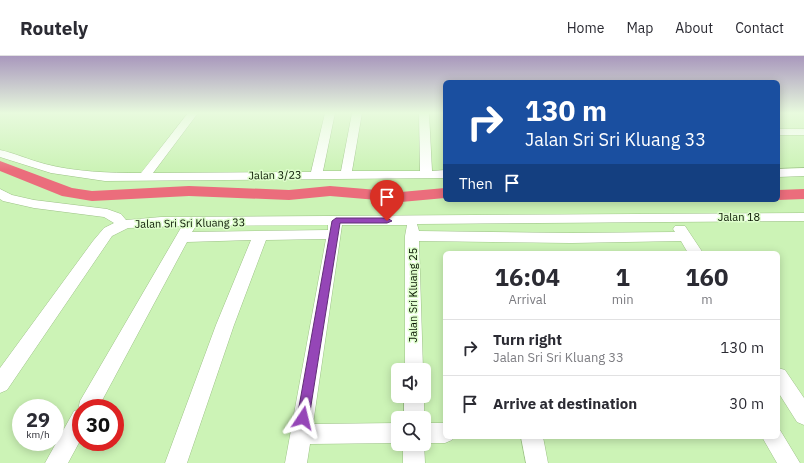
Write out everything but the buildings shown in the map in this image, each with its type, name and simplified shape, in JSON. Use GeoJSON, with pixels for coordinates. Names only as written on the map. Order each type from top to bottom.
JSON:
{"type":"FeatureCollection","features":[{"type":"Feature","properties":{"kind":"street"},"geometry":{"type":"LineString","coordinates":[[144,177],[179,132]]}},
{"type":"Feature","properties":{"kind":"street"},"geometry":{"type":"LineString","coordinates":[[316,174],[326,132]]}},
{"type":"Feature","properties":{"kind":"street"},"geometry":{"type":"LineString","coordinates":[[346,174],[353,132]]}},
{"type":"Feature","properties":{"kind":"street"},"geometry":{"type":"LineString","coordinates":[[425,132],[426,174]]}},
{"type":"Feature","properties":{"kind":"street"},"geometry":{"type":"LineString","coordinates":[[780,132],[804,132]]}},
{"type":"Feature","properties":{"kind":"street","name":"Jalan 3/23"},"geometry":{"type":"LineString","coordinates":[[0,153],[30,165],[50,170],[105,178],[316,174],[443,174]]}},
{"type":"Feature","properties":{"kind":"street"},"geometry":{"type":"LineString","coordinates":[[780,173],[804,172]]}},
{"type":"Feature","properties":{"kind":"street"},"geometry":{"type":"LineString","coordinates":[[0,193],[8,198],[34,204],[107,213],[116,217],[123,225]]}},
{"type":"Feature","properties":{"kind":"street","name":"Jalan 18"},"geometry":{"type":"LineString","coordinates":[[412,228],[673,218],[804,217]]}},
{"type":"Feature","properties":{"kind":"street"},"geometry":{"type":"LineString","coordinates":[[673,218],[695,251]]}},
{"type":"Feature","properties":{"kind":"street"},"geometry":{"type":"LineString","coordinates":[[92,399],[191,222]]}},
{"type":"Feature","properties":{"kind":"street","name":"Jalan Sri Sri Kluang 33"},"geometry":{"type":"LineString","coordinates":[[0,384],[106,233],[123,225],[191,222],[335,228],[412,228]]}},
{"type":"Feature","properties":{"kind":"street"},"geometry":{"type":"LineString","coordinates":[[182,237],[260,236],[335,228],[296,463]]}},
{"type":"Feature","properties":{"kind":"street"},"geometry":{"type":"LineString","coordinates":[[412,228],[570,238],[684,236]]}},
{"type":"Feature","properties":{"kind":"street","name":"Jalan Sri Kluang 25"},"geometry":{"type":"LineString","coordinates":[[412,228],[414,363]]}},
{"type":"Feature","properties":{"kind":"street"},"geometry":{"type":"LineString","coordinates":[[176,463],[225,325],[260,236]]}},
{"type":"Feature","properties":{"kind":"street"},"geometry":{"type":"LineString","coordinates":[[780,379],[804,415]]}},
{"type":"Feature","properties":{"kind":"street"},"geometry":{"type":"LineString","coordinates":[[300,434],[391,433]]}},
{"type":"Feature","properties":{"kind":"street"},"geometry":{"type":"LineString","coordinates":[[431,433],[443,433]]}},
{"type":"Feature","properties":{"kind":"street"},"geometry":{"type":"LineString","coordinates":[[56,463],[72,434]]}},
{"type":"Feature","properties":{"kind":"street"},"geometry":{"type":"LineString","coordinates":[[532,439],[537,463]]}},
{"type":"Feature","properties":{"kind":"street"},"geometry":{"type":"LineString","coordinates":[[774,439],[789,463]]}},
{"type":"Feature","properties":{"kind":"street"},"geometry":{"type":"LineString","coordinates":[[414,451],[414,463]]}},
{"type":"Feature","properties":{"kind":"waterway"},"geometry":{"type":"LineString","coordinates":[[0,166],[68,192],[92,196],[189,191],[289,195],[330,191],[401,197],[443,193]]}},
{"type":"Feature","properties":{"kind":"waterway"},"geometry":{"type":"LineString","coordinates":[[780,195],[804,194]]}},
{"type":"Feature","properties":{"kind":"route"},"geometry":{"type":"LineString","coordinates":[[303,418],[336,221],[387,221]]}}]}
